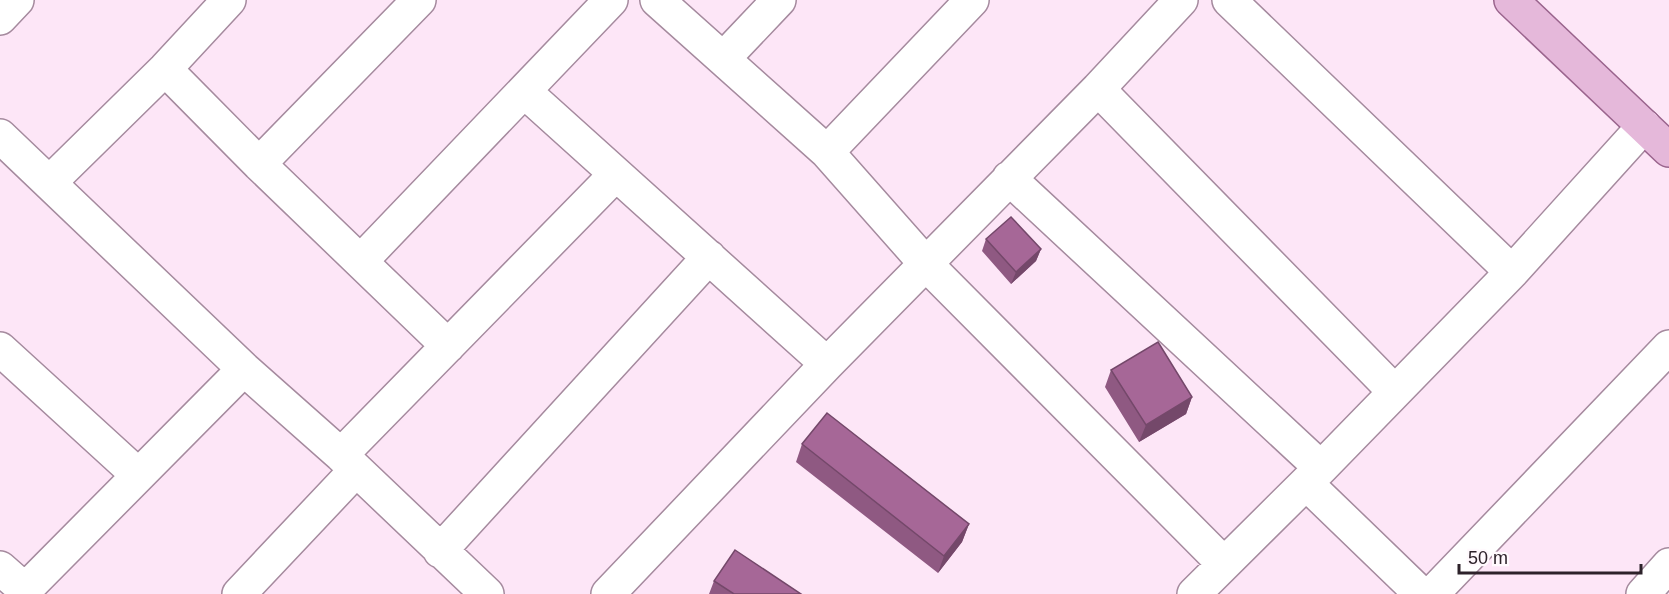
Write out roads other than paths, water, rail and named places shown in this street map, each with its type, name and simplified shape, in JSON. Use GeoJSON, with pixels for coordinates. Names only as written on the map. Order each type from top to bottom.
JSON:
{"type":"FeatureCollection","features":[{"type":"Feature","properties":{"kind":"main road"},"geometry":{"type":"LineString","coordinates":[[1511,0],[1669,150]]}},
{"type":"Feature","properties":{"kind":"street"},"geometry":{"type":"LineString","coordinates":[[0,18],[17,0]]}},
{"type":"Feature","properties":{"kind":"street"},"geometry":{"type":"LineString","coordinates":[[50,182],[165,69],[230,0]]}},
{"type":"Feature","properties":{"kind":"street"},"geometry":{"type":"LineString","coordinates":[[259,164],[419,0]]}},
{"type":"Feature","properties":{"kind":"street"},"geometry":{"type":"LineString","coordinates":[[360,261],[611,0]]}},
{"type":"Feature","properties":{"kind":"street"},"geometry":{"type":"LineString","coordinates":[[657,0],[826,152],[926,264],[1224,564]]}},
{"type":"Feature","properties":{"kind":"street"},"geometry":{"type":"LineString","coordinates":[[723,59],[779,0]]}},
{"type":"Feature","properties":{"kind":"street"},"geometry":{"type":"LineString","coordinates":[[826,152],[972,0]]}},
{"type":"Feature","properties":{"kind":"street"},"geometry":{"type":"LineString","coordinates":[[608,594],[827,364],[1098,89],[1181,0]]}},
{"type":"Feature","properties":{"kind":"street"},"geometry":{"type":"LineString","coordinates":[[1229,0],[1512,272]]}},
{"type":"Feature","properties":{"kind":"street"},"geometry":{"type":"LineString","coordinates":[[165,69],[259,164],[448,346]]}},
{"type":"Feature","properties":{"kind":"street"},"geometry":{"type":"LineString","coordinates":[[1098,89],[1395,392]]}},
{"type":"Feature","properties":{"kind":"street"},"geometry":{"type":"LineString","coordinates":[[524,91],[827,364]]}},
{"type":"Feature","properties":{"kind":"street"},"geometry":{"type":"LineString","coordinates":[[1194,594],[1512,272],[1644,126]]}},
{"type":"Feature","properties":{"kind":"street"},"geometry":{"type":"LineString","coordinates":[[0,136],[244,369],[349,463],[440,551],[467,588]]}},
{"type":"Feature","properties":{"kind":"street"},"geometry":{"type":"LineString","coordinates":[[239,594],[448,346],[616,174]]}},
{"type":"Feature","properties":{"kind":"street"},"geometry":{"type":"LineString","coordinates":[[1009,178],[1314,475],[1421,594]]}},
{"type":"Feature","properties":{"kind":"street"},"geometry":{"type":"LineString","coordinates":[[440,551],[709,257]]}},
{"type":"Feature","properties":{"kind":"street"},"geometry":{"type":"LineString","coordinates":[[1432,594],[1669,347]]}},
{"type":"Feature","properties":{"kind":"street"},"geometry":{"type":"LineString","coordinates":[[0,349],[138,475]]}},
{"type":"Feature","properties":{"kind":"street"},"geometry":{"type":"LineString","coordinates":[[0,568],[23,592],[244,369]]}},
{"type":"Feature","properties":{"kind":"street"},"geometry":{"type":"LineString","coordinates":[[1643,594],[1669,565]]}}]}
